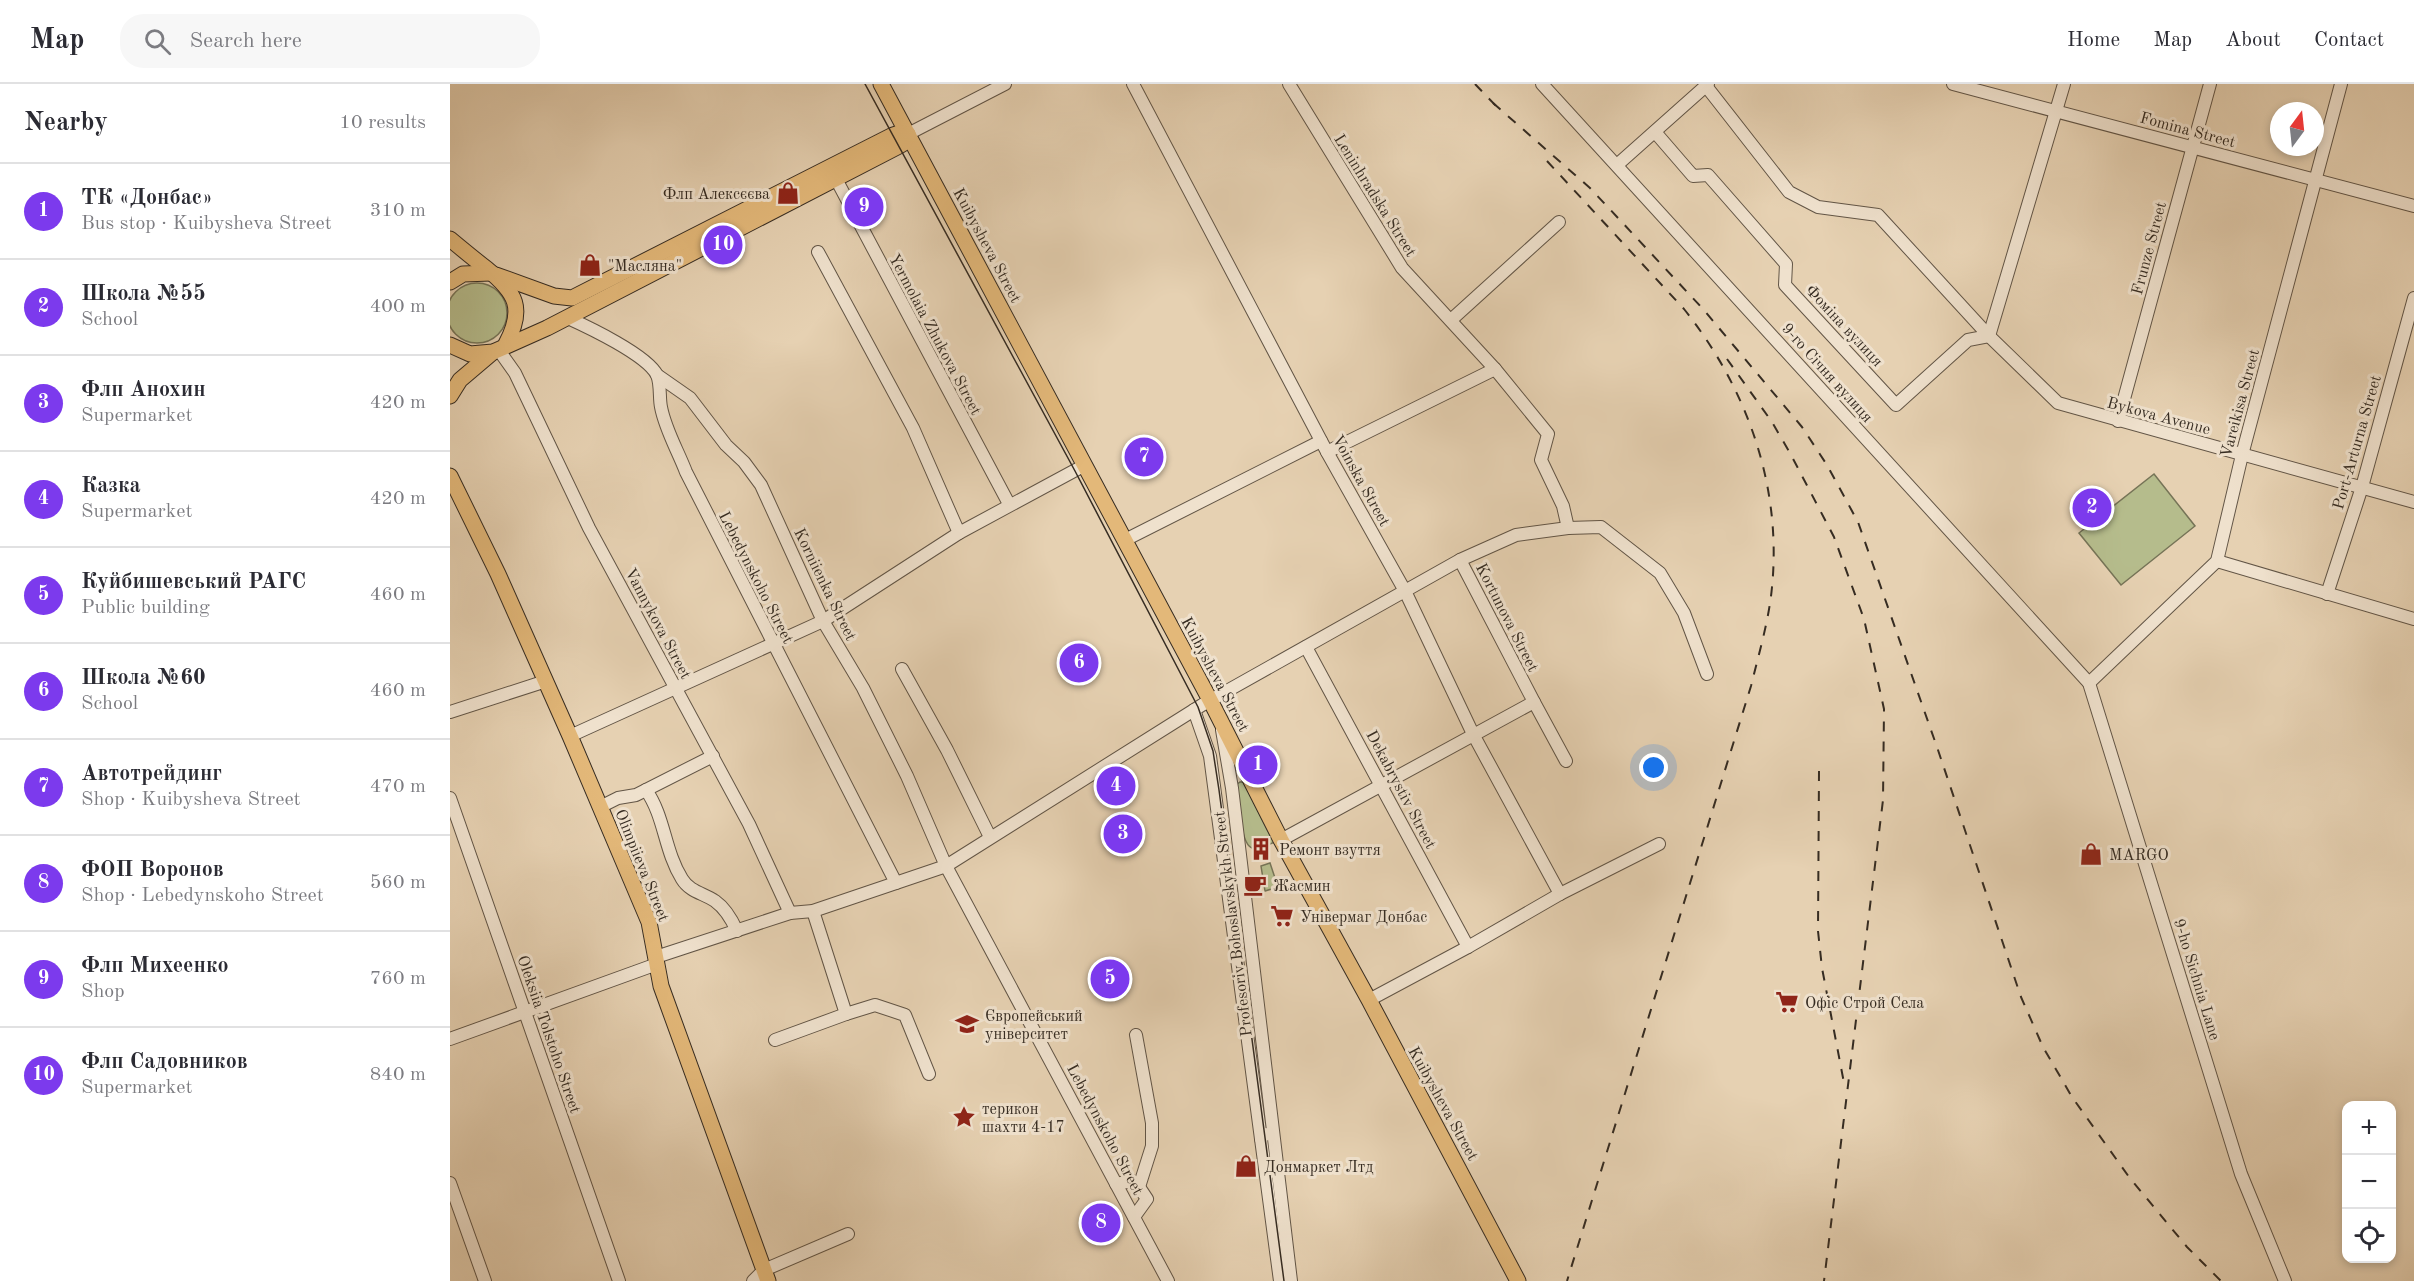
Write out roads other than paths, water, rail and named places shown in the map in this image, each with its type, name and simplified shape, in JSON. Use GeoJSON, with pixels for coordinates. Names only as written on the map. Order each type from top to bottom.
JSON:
{"type":"FeatureCollection","features":[{"type":"Feature","properties":{"kind":"main road","name":"Kuibysheva Street"},"geometry":{"type":"LineString","coordinates":[[881,84],[903,133],[1085,465],[1210,700],[1281,840],[1518,1281]]}},
{"type":"Feature","properties":{"kind":"main road"},"geometry":{"type":"LineString","coordinates":[[450,282],[464,274],[493,274],[554,296],[572,298],[903,133],[904,143],[568,318],[499,348],[471,354],[450,345]]}},
{"type":"Feature","properties":{"kind":"main road"},"geometry":{"type":"LineString","coordinates":[[450,239],[508,287],[517,309],[516,321],[499,348],[459,380],[450,396]]}},
{"type":"Feature","properties":{"kind":"main road","name":"Olimpiieva Street"},"geometry":{"type":"LineString","coordinates":[[450,476],[498,574],[546,681],[649,922],[662,986],[762,1277]]}},
{"type":"Feature","properties":{"kind":"street"},"geometry":{"type":"LineString","coordinates":[[903,133],[1005,84]]}},
{"type":"Feature","properties":{"kind":"street","name":"Voinska Street"},"geometry":{"type":"LineString","coordinates":[[1133,84],[1324,447],[1405,591],[1473,734],[1560,894]]}},
{"type":"Feature","properties":{"kind":"street","name":"Leninhradska Street"},"geometry":{"type":"LineString","coordinates":[[1289,84],[1402,268],[1451,320],[1548,434],[1541,459],[1563,506],[1568,528]]}},
{"type":"Feature","properties":{"kind":"street","name":"9-го Січня вулиця"},"geometry":{"type":"LineString","coordinates":[[1542,84],[2089,683]]}},
{"type":"Feature","properties":{"kind":"street","name":"Fomina Street"},"geometry":{"type":"LineString","coordinates":[[1953,84],[2414,206]]}},
{"type":"Feature","properties":{"kind":"street"},"geometry":{"type":"LineString","coordinates":[[1989,336],[2064,84]]}},
{"type":"Feature","properties":{"kind":"street","name":"Frunze Street"},"geometry":{"type":"LineString","coordinates":[[2118,421],[2210,84]]}},
{"type":"Feature","properties":{"kind":"street","name":"Vareikisa Street"},"geometry":{"type":"LineString","coordinates":[[2217,561],[2242,454],[2341,84]]}},
{"type":"Feature","properties":{"kind":"street"},"geometry":{"type":"LineString","coordinates":[[1617,165],[1707,85]]}},
{"type":"Feature","properties":{"kind":"street","name":"Bykova Avenue"},"geometry":{"type":"LineString","coordinates":[[1707,85],[1789,192],[1818,207],[1878,214],[1989,336],[2058,403],[2414,502]]}},
{"type":"Feature","properties":{"kind":"street","name":"Фоміна вулиця"},"geometry":{"type":"LineString","coordinates":[[1655,132],[1693,176],[1708,175],[1786,264],[1785,285],[1896,405],[1968,340],[1989,336]]}},
{"type":"Feature","properties":{"kind":"street","name":"Yermolaia Zhukova Street"},"geometry":{"type":"LineString","coordinates":[[836,179],[1009,504]]}},
{"type":"Feature","properties":{"kind":"street"},"geometry":{"type":"LineString","coordinates":[[1451,320],[1559,222]]}},
{"type":"Feature","properties":{"kind":"street"},"geometry":{"type":"LineString","coordinates":[[818,252],[913,428],[958,532]]}},
{"type":"Feature","properties":{"kind":"street","name":"Port-Arturna Street"},"geometry":{"type":"LineString","coordinates":[[2327,594],[2362,487],[2414,297]]}},
{"type":"Feature","properties":{"kind":"street"},"geometry":{"type":"LineString","coordinates":[[568,318],[621,345],[657,375]]}},
{"type":"Feature","properties":{"kind":"street","name":"Vannykova Street"},"geometry":{"type":"LineString","coordinates":[[499,348],[514,372],[589,528],[749,825],[790,913]]}},
{"type":"Feature","properties":{"kind":"street"},"geometry":{"type":"LineString","coordinates":[[1125,540],[1494,369]]}},
{"type":"Feature","properties":{"kind":"street","name":"Korniienka Street"},"geometry":{"type":"LineString","coordinates":[[657,375],[690,398],[726,445],[744,462],[761,484],[823,621],[863,688],[907,776],[946,866]]}},
{"type":"Feature","properties":{"kind":"street","name":"Lebedynskoho Street"},"geometry":{"type":"LineString","coordinates":[[657,375],[661,409],[686,472],[896,883]]}},
{"type":"Feature","properties":{"kind":"street"},"geometry":{"type":"LineString","coordinates":[[570,736],[675,686],[823,621],[958,532],[1085,465]]}},
{"type":"Feature","properties":{"kind":"street","name":"Kortunova Street"},"geometry":{"type":"LineString","coordinates":[[1566,760],[1460,560],[1516,535],[1568,528],[1601,527],[1660,573],[1684,613],[1707,674]]}},
{"type":"Feature","properties":{"kind":"street"},"geometry":{"type":"LineString","coordinates":[[450,1039],[737,931],[790,913],[813,911],[946,866],[1210,700],[1460,560]]}},
{"type":"Feature","properties":{"kind":"street"},"geometry":{"type":"LineString","coordinates":[[2089,683],[2217,561],[2414,619]]}},
{"type":"Feature","properties":{"kind":"street","name":"Dekabrystiv Street"},"geometry":{"type":"LineString","coordinates":[[1306,647],[1468,947]]}},
{"type":"Feature","properties":{"kind":"street"},"geometry":{"type":"LineString","coordinates":[[902,669],[947,750],[990,837]]}},
{"type":"Feature","properties":{"kind":"street"},"geometry":{"type":"LineString","coordinates":[[450,712],[546,681]]}},
{"type":"Feature","properties":{"kind":"street","name":"9-ho Sichnia Lane"},"geometry":{"type":"LineString","coordinates":[[2089,683],[2241,1174],[2285,1281]]}},
{"type":"Feature","properties":{"kind":"street"},"geometry":{"type":"LineString","coordinates":[[1281,840],[1534,702]]}},
{"type":"Feature","properties":{"kind":"street"},"geometry":{"type":"LineString","coordinates":[[1194,710],[1210,756],[1280,1281]]}},
{"type":"Feature","properties":{"kind":"street","name":"Profesoriv Bohoslavskykh Street"},"geometry":{"type":"LineString","coordinates":[[1220,720],[1232,789],[1291,1281]]}},
{"type":"Feature","properties":{"kind":"street"},"geometry":{"type":"LineString","coordinates":[[600,807],[646,790],[713,756]]}},
{"type":"Feature","properties":{"kind":"street"},"geometry":{"type":"LineString","coordinates":[[646,790],[662,819],[664,836],[682,880],[693,891],[718,903],[737,931]]}},
{"type":"Feature","properties":{"kind":"street","name":"Oleksiia Tolstoho Street"},"geometry":{"type":"LineString","coordinates":[[450,798],[619,1281]]}},
{"type":"Feature","properties":{"kind":"street"},"geometry":{"type":"LineString","coordinates":[[1369,1000],[1560,894],[1659,844]]}},
{"type":"Feature","properties":{"kind":"street","name":"Lebedynskoho Street"},"geometry":{"type":"LineString","coordinates":[[946,866],[1168,1281]]}},
{"type":"Feature","properties":{"kind":"street"},"geometry":{"type":"LineString","coordinates":[[813,911],[846,1014]]}},
{"type":"Feature","properties":{"kind":"street"},"geometry":{"type":"LineString","coordinates":[[774,1040],[875,1005],[905,1015],[929,1074]]}},
{"type":"Feature","properties":{"kind":"street"},"geometry":{"type":"LineString","coordinates":[[1136,1035],[1152,1123],[1152,1146],[1139,1187]]}},
{"type":"Feature","properties":{"kind":"street"},"geometry":{"type":"LineString","coordinates":[[1261,1140],[1273,1124]]}},
{"type":"Feature","properties":{"kind":"street"},"geometry":{"type":"LineString","coordinates":[[1116,1184],[1132,1181],[1147,1199],[1134,1217]]}},
{"type":"Feature","properties":{"kind":"street"},"geometry":{"type":"LineString","coordinates":[[450,1183],[485,1281]]}},
{"type":"Feature","properties":{"kind":"street"},"geometry":{"type":"LineString","coordinates":[[762,1277],[848,1234]]}},
{"type":"Feature","properties":{"kind":"tram line"},"geometry":{"type":"LineString","coordinates":[[865,84],[1075,471],[1198,707],[1213,751],[1219,790],[1284,1281]]}},
{"type":"Feature","properties":{"kind":"railway"},"geometry":{"type":"LineString","coordinates":[[1475,84],[1498,108]]}},
{"type":"Feature","properties":{"kind":"railway"},"geometry":{"type":"LineString","coordinates":[[1493,103],[1590,188],[1703,309],[1802,427],[1827,465],[1858,522],[2021,997],[2043,1047],[2072,1097],[2129,1177],[2187,1247],[2221,1281]]}},
{"type":"Feature","properties":{"kind":"railway"},"geometry":{"type":"LineString","coordinates":[[1547,161],[1684,309],[1726,372],[1742,405],[1765,475],[1774,549],[1769,612],[1751,686],[1567,1281]]}},
{"type":"Feature","properties":{"kind":"railway"},"geometry":{"type":"LineString","coordinates":[[1727,359],[1772,422],[1834,537],[1864,619],[1884,709],[1883,800],[1824,1281]]}},
{"type":"Feature","properties":{"kind":"railway"},"geometry":{"type":"LineString","coordinates":[[1819,771],[1818,931],[1822,968],[1844,1083]]}},
{"type":"Feature","properties":{"kind":"place","name":"Флп Алексєєва"},"geometry":{"type":"Point","coordinates":[788,193]}},
{"type":"Feature","properties":{"kind":"place","name":"Флп Михеенко"},"geometry":{"type":"Point","coordinates":[864,207]}},
{"type":"Feature","properties":{"kind":"place","name":"Флп Садовников"},"geometry":{"type":"Point","coordinates":[723,245]}},
{"type":"Feature","properties":{"kind":"place","name":"\"Масляна\""},"geometry":{"type":"Point","coordinates":[590,265]}},
{"type":"Feature","properties":{"kind":"place","name":"Автотрейдинг"},"geometry":{"type":"Point","coordinates":[1144,457]}},
{"type":"Feature","properties":{"kind":"place","name":"Школа №55"},"geometry":{"type":"Point","coordinates":[2092,508]}},
{"type":"Feature","properties":{"kind":"place","name":"Школа №60"},"geometry":{"type":"Point","coordinates":[1079,663]}},
{"type":"Feature","properties":{"kind":"place","name":"ТК «Донбас»"},"geometry":{"type":"Point","coordinates":[1258,765]}},
{"type":"Feature","properties":{"kind":"place","name":"Казка"},"geometry":{"type":"Point","coordinates":[1116,786]}},
{"type":"Feature","properties":{"kind":"place","name":"Флп Анохин"},"geometry":{"type":"Point","coordinates":[1123,834]}},
{"type":"Feature","properties":{"kind":"place","name":"Ремонт взуття"},"geometry":{"type":"Point","coordinates":[1261,849]}},
{"type":"Feature","properties":{"kind":"place","name":"MARGO"},"geometry":{"type":"Point","coordinates":[2091,854]}},
{"type":"Feature","properties":{"kind":"place","name":"Жасмин"},"geometry":{"type":"Point","coordinates":[1255,885]}},
{"type":"Feature","properties":{"kind":"place","name":"Універмаг Донбас"},"geometry":{"type":"Point","coordinates":[1282,916]}},
{"type":"Feature","properties":{"kind":"place","name":"Куйбишевський РАГС"},"geometry":{"type":"Point","coordinates":[1110,979]}},
{"type":"Feature","properties":{"kind":"place","name":"Офіс Строй Села"},"geometry":{"type":"Point","coordinates":[1787,1002]}},
{"type":"Feature","properties":{"kind":"place","name":"Європейський університет"},"geometry":{"type":"Point","coordinates":[967,1024]}},
{"type":"Feature","properties":{"kind":"place","name":"терикон шахти 4-17"},"geometry":{"type":"Point","coordinates":[964,1117]}},
{"type":"Feature","properties":{"kind":"place","name":"Донмаркет Лтд"},"geometry":{"type":"Point","coordinates":[1246,1166]}},
{"type":"Feature","properties":{"kind":"place","name":"ФОП Воронов"},"geometry":{"type":"Point","coordinates":[1101,1223]}}]}
